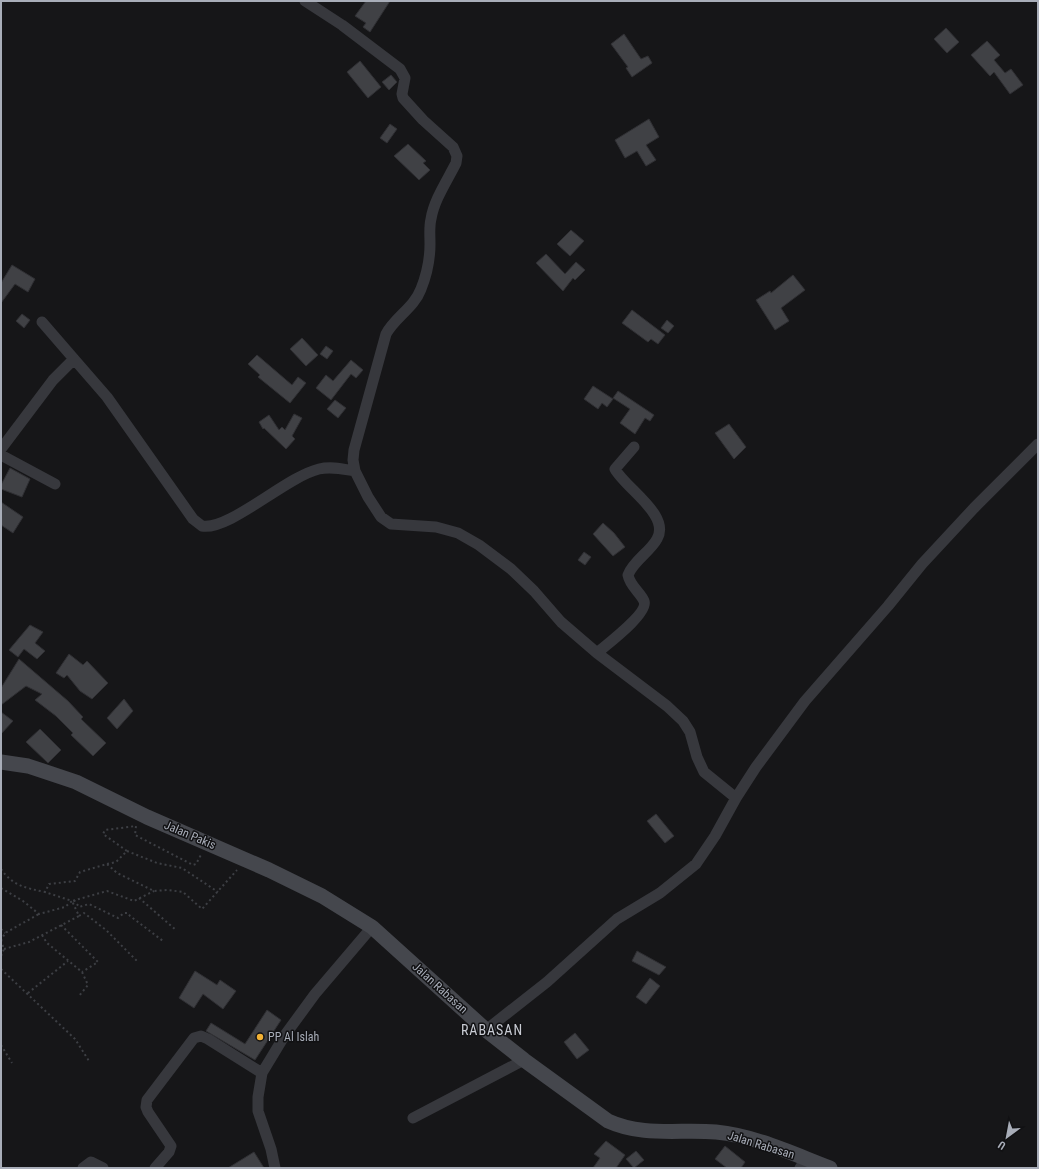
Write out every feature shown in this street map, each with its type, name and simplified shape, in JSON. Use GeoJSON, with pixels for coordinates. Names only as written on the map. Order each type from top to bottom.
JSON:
{"type":"FeatureCollection","features":[{"type":"Feature","properties":{"kind":"street"},"geometry":{"type":"LineString","coordinates":[[305,1],[342,25],[400,69],[405,76],[402,94],[403,98],[423,120],[450,144],[457,156],[456,163],[432,216],[430,253],[427,273],[422,287],[411,307],[392,325],[386,334],[354,450],[353,460],[355,471],[368,497],[385,522],[399,526],[447,530],[458,533],[479,545],[512,569],[534,591],[561,622],[597,653],[667,706],[683,721],[690,732],[697,757],[704,772],[736,798]]}},
{"type":"Feature","properties":{"kind":"street"},"geometry":{"type":"LineString","coordinates":[[42,322],[107,397],[193,519],[202,526],[219,525],[287,483],[318,470],[328,468],[355,471]]}},
{"type":"Feature","properties":{"kind":"street"},"geometry":{"type":"LineString","coordinates":[[1,449],[53,380],[74,359]]}},
{"type":"Feature","properties":{"kind":"street"},"geometry":{"type":"LineString","coordinates":[[486,1030],[547,982],[618,918],[660,893],[696,864],[715,836],[736,798],[794,715],[888,606],[922,564],[980,502],[1038,444]]}},
{"type":"Feature","properties":{"kind":"street"},"geometry":{"type":"LineString","coordinates":[[597,653],[636,619],[644,608],[645,602],[630,582],[628,575],[657,540],[660,531],[656,515],[615,470],[634,447]]}},
{"type":"Feature","properties":{"kind":"street"},"geometry":{"type":"LineString","coordinates":[[1,455],[55,484]]}},
{"type":"Feature","properties":{"kind":"street","name":"Jalan Pakis"},"geometry":{"type":"LineString","coordinates":[[1,762],[28,766],[76,782],[147,817],[246,860],[322,896],[372,927]]}},
{"type":"Feature","properties":{"kind":"street"},"geometry":{"type":"LineString","coordinates":[[275,1168],[271,1149],[258,1111],[258,1097],[262,1073],[285,1035],[316,994],[372,927]]}},
{"type":"Feature","properties":{"kind":"street","name":"Jalan Rabasan"},"geometry":{"type":"LineString","coordinates":[[372,927],[486,1030],[594,1113],[620,1127],[645,1132],[685,1130],[718,1132],[770,1145],[803,1163],[830,1168]]}},
{"type":"Feature","properties":{"kind":"street"},"geometry":{"type":"LineString","coordinates":[[155,1168],[170,1150],[171,1144],[148,1112],[146,1107],[147,1100],[194,1038],[201,1036],[208,1038],[262,1073]]}},
{"type":"Feature","properties":{"kind":"street"},"geometry":{"type":"LineString","coordinates":[[412,1118],[524,1060]]}},
{"type":"Feature","properties":{"kind":"street"},"geometry":{"type":"LineString","coordinates":[[83,1168],[90,1162],[103,1168]]}},
{"type":"Feature","properties":{"kind":"path"},"geometry":{"type":"LineString","coordinates":[[208,843],[196,864],[193,865],[136,835],[136,826],[105,830],[103,834],[127,851],[157,863],[182,868],[218,892]]}},
{"type":"Feature","properties":{"kind":"path"},"geometry":{"type":"LineString","coordinates":[[45,892],[49,884],[75,881],[80,872],[116,862],[127,851]]}},
{"type":"Feature","properties":{"kind":"path"},"geometry":{"type":"LineString","coordinates":[[1,956],[4,949],[1,941],[5,933],[39,914],[65,907],[73,901],[107,891],[134,901],[154,891],[168,890],[183,892],[202,909],[246,860]]}},
{"type":"Feature","properties":{"kind":"path"},"geometry":{"type":"LineString","coordinates":[[108,864],[117,873],[154,891]]}},
{"type":"Feature","properties":{"kind":"path"},"geometry":{"type":"LineString","coordinates":[[1,868],[6,876],[22,887],[45,892],[73,901],[79,907],[89,904],[118,918],[124,913],[128,913],[163,941]]}},
{"type":"Feature","properties":{"kind":"path"},"geometry":{"type":"LineString","coordinates":[[1,888],[23,901],[39,914]]}},
{"type":"Feature","properties":{"kind":"path"},"geometry":{"type":"LineString","coordinates":[[139,898],[176,930]]}},
{"type":"Feature","properties":{"kind":"path"},"geometry":{"type":"LineString","coordinates":[[73,901],[79,916]]}},
{"type":"Feature","properties":{"kind":"path"},"geometry":{"type":"LineString","coordinates":[[4,949],[29,942],[84,913],[106,930],[137,961]]}},
{"type":"Feature","properties":{"kind":"path"},"geometry":{"type":"LineString","coordinates":[[61,925],[98,962],[82,972]]}},
{"type":"Feature","properties":{"kind":"path"},"geometry":{"type":"LineString","coordinates":[[1,929],[5,933]]}},
{"type":"Feature","properties":{"kind":"path"},"geometry":{"type":"LineString","coordinates":[[42,936],[47,943],[82,972],[88,985],[79,996]]}},
{"type":"Feature","properties":{"kind":"path"},"geometry":{"type":"LineString","coordinates":[[28,993],[68,961]]}},
{"type":"Feature","properties":{"kind":"path"},"geometry":{"type":"LineString","coordinates":[[1,968],[75,1039],[89,1061]]}},
{"type":"Feature","properties":{"kind":"path"},"geometry":{"type":"LineString","coordinates":[[1,1045],[12,1063]]}},
{"type":"Feature","properties":{"kind":"building"},"geometry":{"type":"Polygon","coordinates":[[[366,1],[390,1],[370,32],[363,27],[366,23],[355,16],[366,1]]]}},
{"type":"Feature","properties":{"kind":"building"},"geometry":{"type":"Polygon","coordinates":[[[946,28],[959,42],[947,53],[934,39],[946,28]]]}},
{"type":"Feature","properties":{"kind":"building"},"geometry":{"type":"Polygon","coordinates":[[[624,34],[641,59],[648,56],[652,63],[632,77],[626,68],[628,67],[611,44],[624,34]]]}},
{"type":"Feature","properties":{"kind":"building"},"geometry":{"type":"Polygon","coordinates":[[[987,41],[1000,55],[994,60],[1005,73],[1011,69],[1023,85],[1010,94],[994,72],[990,76],[971,55],[987,41]]]}},
{"type":"Feature","properties":{"kind":"building"},"geometry":{"type":"Polygon","coordinates":[[[360,61],[381,87],[368,98],[347,72],[360,61]]]}},
{"type":"Feature","properties":{"kind":"building"},"geometry":{"type":"Polygon","coordinates":[[[391,75],[397,82],[389,90],[382,82],[391,75]]]}},
{"type":"Feature","properties":{"kind":"building"},"geometry":{"type":"Polygon","coordinates":[[[649,119],[659,137],[646,145],[656,160],[646,166],[637,151],[625,158],[615,140],[649,119]]]}},
{"type":"Feature","properties":{"kind":"building"},"geometry":{"type":"Polygon","coordinates":[[[390,124],[397,129],[387,143],[380,138],[390,124]]]}},
{"type":"Feature","properties":{"kind":"building"},"geometry":{"type":"Polygon","coordinates":[[[408,144],[426,161],[423,163],[430,170],[419,180],[394,156],[408,144]]]}},
{"type":"Feature","properties":{"kind":"building"},"geometry":{"type":"Polygon","coordinates":[[[571,230],[584,241],[570,256],[557,244],[571,230]]]}},
{"type":"Feature","properties":{"kind":"building"},"geometry":{"type":"Polygon","coordinates":[[[546,254],[565,274],[576,262],[585,270],[575,280],[573,278],[563,291],[536,263],[546,254]]]}},
{"type":"Feature","properties":{"kind":"building"},"geometry":{"type":"Polygon","coordinates":[[[12,265],[35,279],[28,292],[15,284],[1,303],[1,283],[12,265]]]}},
{"type":"Feature","properties":{"kind":"building"},"geometry":{"type":"Polygon","coordinates":[[[793,275],[805,290],[781,308],[789,321],[775,330],[756,300],[770,291],[771,293],[793,275]]]}},
{"type":"Feature","properties":{"kind":"building"},"geometry":{"type":"Polygon","coordinates":[[[632,310],[665,335],[658,344],[651,339],[648,342],[622,323],[632,310]]]}},
{"type":"Feature","properties":{"kind":"building"},"geometry":{"type":"Polygon","coordinates":[[[22,314],[30,320],[24,328],[16,321],[22,314]]]}},
{"type":"Feature","properties":{"kind":"building"},"geometry":{"type":"Polygon","coordinates":[[[667,320],[674,326],[668,333],[661,328],[667,320]]]}},
{"type":"Feature","properties":{"kind":"building"},"geometry":{"type":"Polygon","coordinates":[[[302,338],[318,355],[306,366],[290,349],[302,338]]]}},
{"type":"Feature","properties":{"kind":"building"},"geometry":{"type":"Polygon","coordinates":[[[326,346],[333,351],[327,359],[320,354],[326,346]]]}},
{"type":"Feature","properties":{"kind":"building"},"geometry":{"type":"Polygon","coordinates":[[[257,355],[292,385],[298,377],[306,383],[290,403],[258,377],[260,375],[248,364],[257,355]]]}},
{"type":"Feature","properties":{"kind":"building"},"geometry":{"type":"Polygon","coordinates":[[[351,360],[363,370],[356,378],[351,374],[331,400],[316,388],[326,375],[333,381],[351,360]]]}},
{"type":"Feature","properties":{"kind":"building"},"geometry":{"type":"Polygon","coordinates":[[[593,386],[613,399],[607,407],[602,403],[598,409],[584,399],[593,386]]]}},
{"type":"Feature","properties":{"kind":"building"},"geometry":{"type":"Polygon","coordinates":[[[618,391],[654,415],[650,421],[645,418],[635,434],[620,423],[630,409],[613,398],[618,391]]]}},
{"type":"Feature","properties":{"kind":"building"},"geometry":{"type":"Polygon","coordinates":[[[335,400],[346,408],[338,418],[327,409],[335,400]]]}},
{"type":"Feature","properties":{"kind":"building"},"geometry":{"type":"Polygon","coordinates":[[[294,414],[302,418],[292,436],[295,439],[286,449],[264,428],[263,429],[259,422],[269,415],[279,430],[282,427],[285,430],[294,414]]]}},
{"type":"Feature","properties":{"kind":"building"},"geometry":{"type":"Polygon","coordinates":[[[729,424],[746,447],[734,459],[715,433],[729,424]]]}},
{"type":"Feature","properties":{"kind":"building"},"geometry":{"type":"Polygon","coordinates":[[[10,468],[30,479],[22,497],[1,489],[1,485],[10,468]]]}},
{"type":"Feature","properties":{"kind":"building"},"geometry":{"type":"Polygon","coordinates":[[[1,502],[23,517],[13,533],[1,525],[1,502]]]}},
{"type":"Feature","properties":{"kind":"building"},"geometry":{"type":"Polygon","coordinates":[[[603,523],[614,533],[625,547],[613,556],[593,534],[603,523]]]}},
{"type":"Feature","properties":{"kind":"building"},"geometry":{"type":"Polygon","coordinates":[[[584,552],[591,557],[585,565],[578,560],[584,552]]]}},
{"type":"Feature","properties":{"kind":"building"},"geometry":{"type":"Polygon","coordinates":[[[30,625],[43,632],[35,643],[45,651],[37,659],[24,649],[18,657],[9,650],[30,625]]]}},
{"type":"Feature","properties":{"kind":"building"},"geometry":{"type":"Polygon","coordinates":[[[69,654],[83,665],[87,661],[108,683],[92,699],[80,691],[67,675],[64,678],[56,673],[69,654]]]}},
{"type":"Feature","properties":{"kind":"building"},"geometry":{"type":"Polygon","coordinates":[[[19,659],[68,701],[83,717],[81,719],[106,743],[93,756],[71,735],[73,733],[56,716],[35,700],[42,694],[26,686],[1,705],[1,688],[19,659]]]}},
{"type":"Feature","properties":{"kind":"building"},"geometry":{"type":"Polygon","coordinates":[[[124,699],[133,711],[117,729],[107,718],[124,699]]]}},
{"type":"Feature","properties":{"kind":"building"},"geometry":{"type":"Polygon","coordinates":[[[1,712],[13,721],[1,734],[1,712]]]}},
{"type":"Feature","properties":{"kind":"building"},"geometry":{"type":"Polygon","coordinates":[[[40,729],[61,750],[48,763],[26,742],[40,729]]]}},
{"type":"Feature","properties":{"kind":"building"},"geometry":{"type":"Polygon","coordinates":[[[656,814],[674,836],[665,843],[647,821],[656,814]]]}},
{"type":"Feature","properties":{"kind":"building"},"geometry":{"type":"Polygon","coordinates":[[[637,951],[666,967],[659,975],[632,961],[637,951]]]}},
{"type":"Feature","properties":{"kind":"building"},"geometry":{"type":"Polygon","coordinates":[[[195,971],[217,985],[220,980],[236,991],[223,1009],[203,994],[194,1008],[179,998],[195,971]]]}},
{"type":"Feature","properties":{"kind":"building"},"geometry":{"type":"Polygon","coordinates":[[[650,978],[660,986],[646,1004],[636,997],[650,978]]]}},
{"type":"Feature","properties":{"kind":"building","name":"PP Al Islah"},"geometry":{"type":"Polygon","coordinates":[[[267,1010],[281,1020],[255,1060],[206,1031],[211,1023],[245,1044],[267,1010]]]}},
{"type":"Feature","properties":{"kind":"building"},"geometry":{"type":"Polygon","coordinates":[[[575,1033],[589,1050],[577,1059],[564,1042],[575,1033]]]}},
{"type":"Feature","properties":{"kind":"building"},"geometry":{"type":"Polygon","coordinates":[[[606,1141],[625,1155],[616,1168],[593,1168],[600,1158],[594,1154],[606,1141]]]}},
{"type":"Feature","properties":{"kind":"building"},"geometry":{"type":"Polygon","coordinates":[[[725,1146],[745,1162],[741,1168],[727,1168],[715,1159],[725,1146]]]}},
{"type":"Feature","properties":{"kind":"building"},"geometry":{"type":"Polygon","coordinates":[[[636,1151],[644,1160],[634,1168],[626,1159],[636,1151]]]}},
{"type":"Feature","properties":{"kind":"building"},"geometry":{"type":"Polygon","coordinates":[[[254,1152],[264,1168],[228,1168],[254,1152]]]}},
{"type":"Feature","properties":{"kind":"place","name":"PP Al Islah"},"geometry":{"type":"Point","coordinates":[260,1037]}},
{"type":"Feature","properties":{"kind":"district","name":"RABASAN"},"geometry":{"type":"Point","coordinates":[492,1030]}}]}
